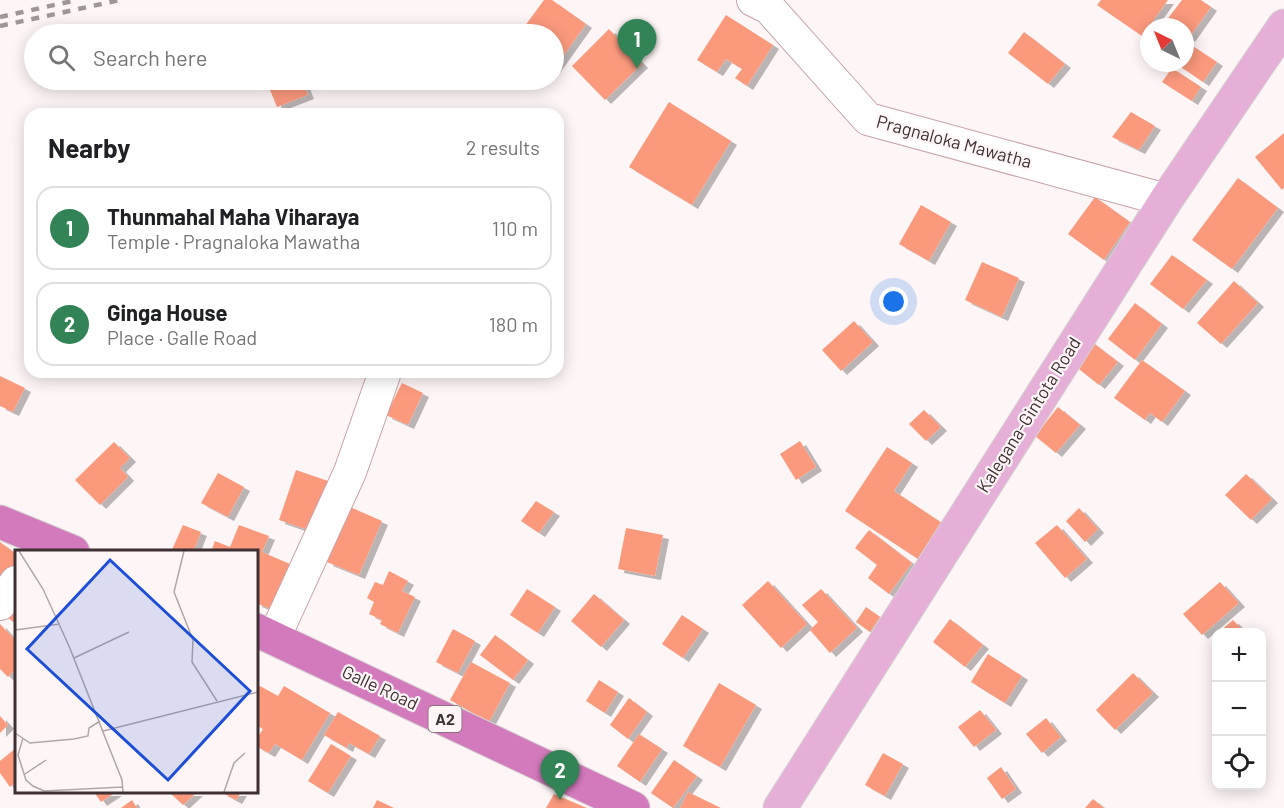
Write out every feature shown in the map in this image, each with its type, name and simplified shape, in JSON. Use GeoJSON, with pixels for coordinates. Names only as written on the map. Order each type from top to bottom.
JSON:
{"type":"FeatureCollection","features":[{"type":"Feature","properties":{"kind":"highway"},"geometry":{"type":"LineString","coordinates":[[0,522],[53,548]]}},
{"type":"Feature","properties":{"kind":"highway","name":"Galle Road"},"geometry":{"type":"LineString","coordinates":[[265,634],[633,808]]}},
{"type":"Feature","properties":{"kind":"main road","name":"Kalegana-Gintota Road"},"geometry":{"type":"LineString","coordinates":[[780,808],[1166,200],[1284,26]]}},
{"type":"Feature","properties":{"kind":"street","name":"Pragnaloka Mawatha"},"geometry":{"type":"LineString","coordinates":[[753,0],[770,8],[868,119],[1166,200]]}},
{"type":"Feature","properties":{"kind":"street"},"geometry":{"type":"LineString","coordinates":[[265,634],[351,472],[383,378]]}},
{"type":"Feature","properties":{"kind":"street"},"geometry":{"type":"LineString","coordinates":[[0,604],[15,583]]}},
{"type":"Feature","properties":{"kind":"building"},"geometry":{"type":"Polygon","coordinates":[[[544,0],[552,0],[586,24],[564,55],[564,24],[526,24],[544,0]]]}},
{"type":"Feature","properties":{"kind":"building"},"geometry":{"type":"Polygon","coordinates":[[[1101,0],[1168,0],[1155,18],[1140,18],[1140,35],[1097,5],[1101,0]]]}},
{"type":"Feature","properties":{"kind":"building"},"geometry":{"type":"Polygon","coordinates":[[[1182,0],[1201,0],[1211,7],[1194,31],[1194,18],[1168,18],[1182,0]]]}},
{"type":"Feature","properties":{"kind":"building"},"geometry":{"type":"Polygon","coordinates":[[[726,15],[773,45],[747,86],[735,78],[742,69],[726,59],[717,72],[697,60],[726,15]]]}},
{"type":"Feature","properties":{"kind":"building"},"geometry":{"type":"Polygon","coordinates":[[[609,29],[642,64],[605,100],[572,66],[609,29]]]}},
{"type":"Feature","properties":{"kind":"building"},"geometry":{"type":"Polygon","coordinates":[[[1024,32],[1065,64],[1048,84],[1008,53],[1024,32]]]}},
{"type":"Feature","properties":{"kind":"building"},"geometry":{"type":"Polygon","coordinates":[[[1194,47],[1217,62],[1203,82],[1188,72],[1194,72],[1194,47]]]}},
{"type":"Feature","properties":{"kind":"building"},"geometry":{"type":"Polygon","coordinates":[[[1169,72],[1178,72],[1201,87],[1192,101],[1162,82],[1169,72]]]}},
{"type":"Feature","properties":{"kind":"building"},"geometry":{"type":"Polygon","coordinates":[[[270,90],[306,90],[308,95],[277,107],[270,90]]]}},
{"type":"Feature","properties":{"kind":"building"},"geometry":{"type":"Polygon","coordinates":[[[669,102],[731,141],[692,205],[629,167],[669,102]]]}},
{"type":"Feature","properties":{"kind":"building"},"geometry":{"type":"Polygon","coordinates":[[[1131,112],[1155,126],[1139,150],[1112,137],[1131,112]]]}},
{"type":"Feature","properties":{"kind":"building"},"geometry":{"type":"Polygon","coordinates":[[[1284,133],[1284,187],[1282,190],[1255,157],[1284,133]]]}},
{"type":"Feature","properties":{"kind":"building"},"geometry":{"type":"Polygon","coordinates":[[[1238,178],[1278,208],[1232,269],[1192,240],[1238,178]]]}},
{"type":"Feature","properties":{"kind":"building"},"geometry":{"type":"Polygon","coordinates":[[[1095,197],[1130,222],[1104,260],[1068,234],[1095,197]]]}},
{"type":"Feature","properties":{"kind":"building"},"geometry":{"type":"Polygon","coordinates":[[[921,205],[951,222],[929,261],[899,244],[921,205]]]}},
{"type":"Feature","properties":{"kind":"building"},"geometry":{"type":"Polygon","coordinates":[[[1172,255],[1207,280],[1183,309],[1150,284],[1172,255]]]}},
{"type":"Feature","properties":{"kind":"building"},"geometry":{"type":"Polygon","coordinates":[[[982,262],[1019,278],[1002,317],[965,300],[982,262]]]}},
{"type":"Feature","properties":{"kind":"building"},"geometry":{"type":"Polygon","coordinates":[[[1234,281],[1258,303],[1221,344],[1197,323],[1234,281]]]}},
{"type":"Feature","properties":{"kind":"building"},"geometry":{"type":"Polygon","coordinates":[[[1135,303],[1162,324],[1135,360],[1108,339],[1135,303]]]}},
{"type":"Feature","properties":{"kind":"building"},"geometry":{"type":"Polygon","coordinates":[[[854,321],[873,342],[841,371],[822,350],[854,321]]]}},
{"type":"Feature","properties":{"kind":"building"},"geometry":{"type":"Polygon","coordinates":[[[1088,339],[1118,362],[1099,385],[1070,362],[1088,339]]]}},
{"type":"Feature","properties":{"kind":"building"},"geometry":{"type":"Polygon","coordinates":[[[1142,360],[1185,391],[1162,422],[1150,413],[1145,420],[1114,398],[1142,360]]]}},
{"type":"Feature","properties":{"kind":"building"},"geometry":{"type":"Polygon","coordinates":[[[0,376],[25,388],[13,412],[0,406],[0,376]]]}},
{"type":"Feature","properties":{"kind":"building"},"geometry":{"type":"Polygon","coordinates":[[[402,383],[423,393],[408,425],[386,415],[402,383]]]}},
{"type":"Feature","properties":{"kind":"building"},"geometry":{"type":"Polygon","coordinates":[[[1058,407],[1080,425],[1056,453],[1035,436],[1058,407]]]}},
{"type":"Feature","properties":{"kind":"building"},"geometry":{"type":"Polygon","coordinates":[[[924,410],[941,427],[926,441],[909,424],[924,410]]]}},
{"type":"Feature","properties":{"kind":"building"},"geometry":{"type":"Polygon","coordinates":[[[800,441],[816,467],[796,480],[780,454],[800,441]]]}},
{"type":"Feature","properties":{"kind":"building"},"geometry":{"type":"Polygon","coordinates":[[[114,442],[130,458],[120,468],[128,477],[100,505],[75,480],[114,442]]]}},
{"type":"Feature","properties":{"kind":"building"},"geometry":{"type":"Polygon","coordinates":[[[887,447],[912,463],[894,491],[942,523],[918,559],[845,511],[887,447]]]}},
{"type":"Feature","properties":{"kind":"building"},"geometry":{"type":"Polygon","coordinates":[[[296,470],[328,481],[311,531],[279,520],[296,470]]]}},
{"type":"Feature","properties":{"kind":"building"},"geometry":{"type":"Polygon","coordinates":[[[218,473],[244,487],[228,517],[201,503],[218,473]]]}},
{"type":"Feature","properties":{"kind":"building"},"geometry":{"type":"Polygon","coordinates":[[[1246,474],[1272,499],[1251,520],[1225,495],[1246,474]]]}},
{"type":"Feature","properties":{"kind":"building"},"geometry":{"type":"Polygon","coordinates":[[[536,501],[554,512],[539,533],[521,521],[536,501]]]}},
{"type":"Feature","properties":{"kind":"building"},"geometry":{"type":"Polygon","coordinates":[[[350,507],[382,521],[359,575],[327,562],[350,507]]]}},
{"type":"Feature","properties":{"kind":"building"},"geometry":{"type":"Polygon","coordinates":[[[1079,508],[1098,529],[1085,542],[1066,521],[1079,508]]]}},
{"type":"Feature","properties":{"kind":"building"},"geometry":{"type":"Polygon","coordinates":[[[183,525],[201,532],[194,550],[172,550],[183,525]]]}},
{"type":"Feature","properties":{"kind":"building"},"geometry":{"type":"Polygon","coordinates":[[[239,525],[269,536],[262,552],[297,567],[278,612],[258,604],[258,550],[212,550],[215,541],[230,547],[239,525]]]}},
{"type":"Feature","properties":{"kind":"building"},"geometry":{"type":"Polygon","coordinates":[[[1057,525],[1087,559],[1065,578],[1035,543],[1057,525]]]}},
{"type":"Feature","properties":{"kind":"building"},"geometry":{"type":"Polygon","coordinates":[[[626,528],[663,535],[655,576],[618,569],[626,528]]]}},
{"type":"Feature","properties":{"kind":"building"},"geometry":{"type":"Polygon","coordinates":[[[869,530],[912,563],[889,594],[868,578],[877,565],[855,548],[869,530]]]}},
{"type":"Feature","properties":{"kind":"building"},"geometry":{"type":"Polygon","coordinates":[[[0,542],[15,553],[15,564],[0,586],[0,542]]]}},
{"type":"Feature","properties":{"kind":"building"},"geometry":{"type":"Polygon","coordinates":[[[389,571],[408,581],[402,591],[415,597],[398,633],[380,624],[382,620],[369,614],[374,602],[367,598],[375,582],[383,585],[389,571]]]}},
{"type":"Feature","properties":{"kind":"building"},"geometry":{"type":"Polygon","coordinates":[[[768,581],[807,624],[781,648],[742,605],[768,581]]]}},
{"type":"Feature","properties":{"kind":"building"},"geometry":{"type":"Polygon","coordinates":[[[1220,582],[1239,603],[1202,635],[1183,614],[1220,582]]]}},
{"type":"Feature","properties":{"kind":"building"},"geometry":{"type":"Polygon","coordinates":[[[527,589],[555,607],[538,633],[510,615],[527,589]]]}},
{"type":"Feature","properties":{"kind":"building"},"geometry":{"type":"Polygon","coordinates":[[[821,589],[857,628],[830,653],[810,630],[818,622],[802,605],[821,589]]]}},
{"type":"Feature","properties":{"kind":"building"},"geometry":{"type":"Polygon","coordinates":[[[594,594],[624,620],[601,647],[571,621],[594,594]]]}},
{"type":"Feature","properties":{"kind":"building"},"geometry":{"type":"Polygon","coordinates":[[[15,599],[15,623],[4,615],[15,599]]]}},
{"type":"Feature","properties":{"kind":"building"},"geometry":{"type":"Polygon","coordinates":[[[866,607],[880,617],[870,632],[856,622],[866,607]]]}},
{"type":"Feature","properties":{"kind":"building"},"geometry":{"type":"Polygon","coordinates":[[[682,615],[703,629],[683,658],[662,644],[682,615]]]}},
{"type":"Feature","properties":{"kind":"building"},"geometry":{"type":"Polygon","coordinates":[[[950,619],[983,645],[965,667],[933,642],[950,619]]]}},
{"type":"Feature","properties":{"kind":"building"},"geometry":{"type":"Polygon","coordinates":[[[1233,620],[1241,628],[1224,628],[1233,620]]]}},
{"type":"Feature","properties":{"kind":"building"},"geometry":{"type":"Polygon","coordinates":[[[0,624],[15,640],[15,670],[8,677],[0,669],[0,624]]]}},
{"type":"Feature","properties":{"kind":"building"},"geometry":{"type":"Polygon","coordinates":[[[453,629],[475,641],[458,673],[436,662],[453,629]]]}},
{"type":"Feature","properties":{"kind":"building"},"geometry":{"type":"Polygon","coordinates":[[[495,635],[528,660],[513,680],[480,655],[495,635]]]}},
{"type":"Feature","properties":{"kind":"building"},"geometry":{"type":"Polygon","coordinates":[[[988,654],[1022,676],[1005,703],[971,682],[988,654]]]}},
{"type":"Feature","properties":{"kind":"building"},"geometry":{"type":"Polygon","coordinates":[[[471,662],[510,683],[489,722],[450,700],[471,662]]]}},
{"type":"Feature","properties":{"kind":"building"},"geometry":{"type":"Polygon","coordinates":[[[1133,673],[1153,693],[1115,730],[1096,710],[1133,673]]]}},
{"type":"Feature","properties":{"kind":"building"},"geometry":{"type":"Polygon","coordinates":[[[599,680],[618,692],[605,713],[586,701],[599,680]]]}},
{"type":"Feature","properties":{"kind":"building"},"geometry":{"type":"Polygon","coordinates":[[[719,683],[756,705],[720,767],[683,746],[719,683]]]}},
{"type":"Feature","properties":{"kind":"building"},"geometry":{"type":"Polygon","coordinates":[[[260,686],[278,696],[284,686],[330,713],[302,760],[275,744],[269,753],[258,747],[258,737],[263,729],[258,726],[258,688],[260,686]]]}},
{"type":"Feature","properties":{"kind":"building"},"geometry":{"type":"Polygon","coordinates":[[[629,698],[647,712],[628,739],[610,725],[629,698]]]}},
{"type":"Feature","properties":{"kind":"building"},"geometry":{"type":"Polygon","coordinates":[[[980,710],[996,730],[974,747],[958,727],[980,710]]]}},
{"type":"Feature","properties":{"kind":"building"},"geometry":{"type":"Polygon","coordinates":[[[338,712],[380,736],[369,754],[349,743],[347,748],[324,735],[338,712]]]}},
{"type":"Feature","properties":{"kind":"building"},"geometry":{"type":"Polygon","coordinates":[[[0,716],[8,725],[0,733],[0,716]]]}},
{"type":"Feature","properties":{"kind":"building"},"geometry":{"type":"Polygon","coordinates":[[[1046,718],[1061,737],[1042,753],[1026,734],[1046,718]]]}},
{"type":"Feature","properties":{"kind":"building"},"geometry":{"type":"Polygon","coordinates":[[[639,734],[662,749],[640,782],[617,766],[639,734]]]}},
{"type":"Feature","properties":{"kind":"building"},"geometry":{"type":"Polygon","coordinates":[[[331,744],[351,756],[328,793],[308,781],[331,744]]]}},
{"type":"Feature","properties":{"kind":"building"},"geometry":{"type":"Polygon","coordinates":[[[15,749],[15,783],[10,787],[0,773],[0,761],[15,749]]]}},
{"type":"Feature","properties":{"kind":"building"},"geometry":{"type":"Polygon","coordinates":[[[883,753],[903,764],[885,796],[865,785],[883,753]]]}},
{"type":"Feature","properties":{"kind":"building"},"geometry":{"type":"Polygon","coordinates":[[[674,760],[697,776],[673,808],[651,793],[674,760]]]}},
{"type":"Feature","properties":{"kind":"building"},"geometry":{"type":"Polygon","coordinates":[[[1001,767],[1016,789],[1002,799],[987,778],[1001,767]]]}},
{"type":"Feature","properties":{"kind":"building"},"geometry":{"type":"Polygon","coordinates":[[[688,792],[721,808],[680,808],[688,792]]]}},
{"type":"Feature","properties":{"kind":"building"},"geometry":{"type":"Polygon","coordinates":[[[95,793],[114,793],[101,802],[95,793]]]}},
{"type":"Feature","properties":{"kind":"building"},"geometry":{"type":"Polygon","coordinates":[[[170,793],[196,793],[183,805],[170,793]]]}},
{"type":"Feature","properties":{"kind":"building"},"geometry":{"type":"Polygon","coordinates":[[[223,793],[240,793],[236,800],[223,793]]]}},
{"type":"Feature","properties":{"kind":"building"},"geometry":{"type":"Polygon","coordinates":[[[554,794],[587,808],[546,808],[554,794]]]}},
{"type":"Feature","properties":{"kind":"building"},"geometry":{"type":"Polygon","coordinates":[[[1093,799],[1104,808],[1085,808],[1093,799]]]}},
{"type":"Feature","properties":{"kind":"building"},"geometry":{"type":"Polygon","coordinates":[[[132,800],[137,808],[121,808],[132,800]]]}},
{"type":"Feature","properties":{"kind":"building"},"geometry":{"type":"Polygon","coordinates":[[[377,800],[394,808],[373,808],[377,800]]]}},
{"type":"Feature","properties":{"kind":"railway"},"geometry":{"type":"LineString","coordinates":[[0,17],[77,0]]}},
{"type":"Feature","properties":{"kind":"railway"},"geometry":{"type":"LineString","coordinates":[[0,26],[120,0]]}},
{"type":"Feature","properties":{"kind":"place","name":"Thunmahal Maha Viharaya"},"geometry":{"type":"Point","coordinates":[637,69]}},
{"type":"Feature","properties":{"kind":"place","name":"Ginga House"},"geometry":{"type":"Point","coordinates":[560,800]}}]}
